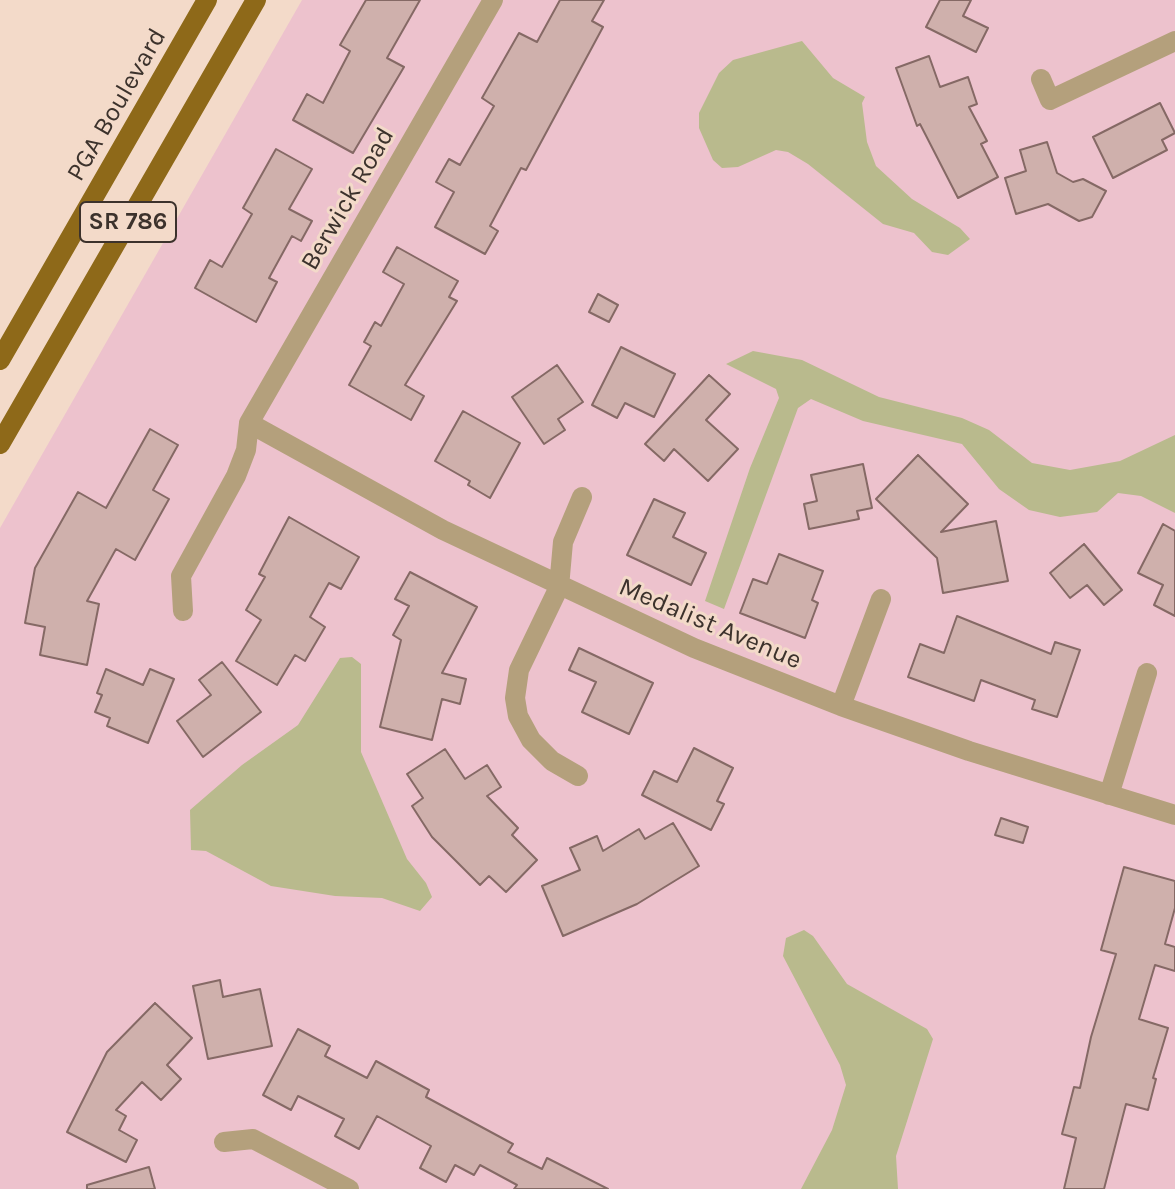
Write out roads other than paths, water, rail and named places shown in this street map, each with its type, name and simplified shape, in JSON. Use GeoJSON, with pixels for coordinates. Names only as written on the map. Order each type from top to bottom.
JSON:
{"type":"FeatureCollection","features":[{"type":"Feature","properties":{"kind":"main road","name":"PGA Boulevard"},"geometry":{"type":"LineString","coordinates":[[0,360],[207,0]]}},
{"type":"Feature","properties":{"kind":"main road","name":"SR 786"},"geometry":{"type":"LineString","coordinates":[[0,444],[256,0]]}},
{"type":"Feature","properties":{"kind":"street","name":"Berwick Road"},"geometry":{"type":"LineString","coordinates":[[183,611],[181,576],[236,476],[246,450],[249,423],[493,0]]}},
{"type":"Feature","properties":{"kind":"street"},"geometry":{"type":"LineString","coordinates":[[1041,79],[1050,100],[1175,41]]}},
{"type":"Feature","properties":{"kind":"street","name":"Medalist Avenue"},"geometry":{"type":"LineString","coordinates":[[249,423],[443,530],[694,648],[841,706],[1175,815]]}},
{"type":"Feature","properties":{"kind":"street"},"geometry":{"type":"LineString","coordinates":[[578,776],[552,761],[531,740],[518,716],[515,698],[519,670],[559,587],[563,542],[582,497]]}},
{"type":"Feature","properties":{"kind":"street"},"geometry":{"type":"LineString","coordinates":[[841,706],[881,599]]}},
{"type":"Feature","properties":{"kind":"street"},"geometry":{"type":"LineString","coordinates":[[1109,795],[1147,673]]}},
{"type":"Feature","properties":{"kind":"street"},"geometry":{"type":"LineString","coordinates":[[224,1142],[253,1139],[349,1189]]}}]}
